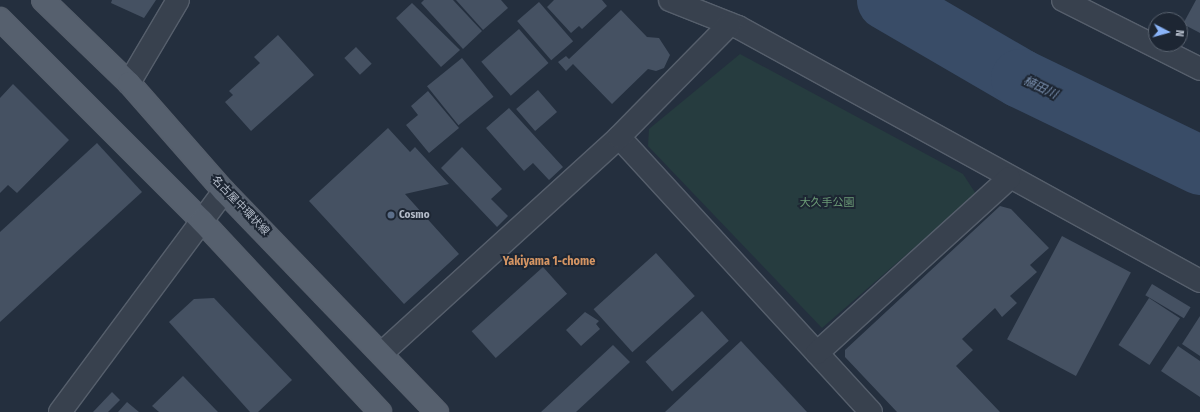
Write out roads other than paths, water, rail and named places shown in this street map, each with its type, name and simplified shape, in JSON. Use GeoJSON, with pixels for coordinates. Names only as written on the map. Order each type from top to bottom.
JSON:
{"type":"FeatureCollection","features":[{"type":"Feature","properties":{"kind":"main road","name":"名古屋中環状線"},"geometry":{"type":"LineString","coordinates":[[43,0],[129,83],[224,191],[383,352],[437,412]]}},
{"type":"Feature","properties":{"kind":"main road"},"geometry":{"type":"LineString","coordinates":[[0,19],[202,221],[380,412]]}},
{"type":"Feature","properties":{"kind":"street"},"geometry":{"type":"LineString","coordinates":[[129,83],[178,0]]}},
{"type":"Feature","properties":{"kind":"street"},"geometry":{"type":"LineString","coordinates":[[670,0],[730,24],[1009,178],[1200,281]]}},
{"type":"Feature","properties":{"kind":"street"},"geometry":{"type":"LineString","coordinates":[[1063,0],[1200,69]]}},
{"type":"Feature","properties":{"kind":"street"},"geometry":{"type":"LineString","coordinates":[[383,352],[619,137],[730,24]]}},
{"type":"Feature","properties":{"kind":"street"},"geometry":{"type":"LineString","coordinates":[[619,137],[871,412]]}},
{"type":"Feature","properties":{"kind":"street"},"geometry":{"type":"LineString","coordinates":[[816,353],[1009,178]]}},
{"type":"Feature","properties":{"kind":"street"},"geometry":{"type":"LineString","coordinates":[[60,412],[224,191]]}},
{"type":"Feature","properties":{"kind":"waterway","name":"植田川"},"geometry":{"type":"LineString","coordinates":[[886,0],[1020,78],[1200,165]]}},
{"type":"Feature","properties":{"kind":"place","name":"Cosmo"},"geometry":{"type":"Point","coordinates":[391,215]}},
{"type":"Feature","properties":{"kind":"district","name":"Yakiyama 1-chome"},"geometry":{"type":"Point","coordinates":[549,262]}},
{"type":"Feature","properties":{"kind":"park label","name":"大久手公園"},"geometry":{"type":"Point","coordinates":[827,203]}}]}
